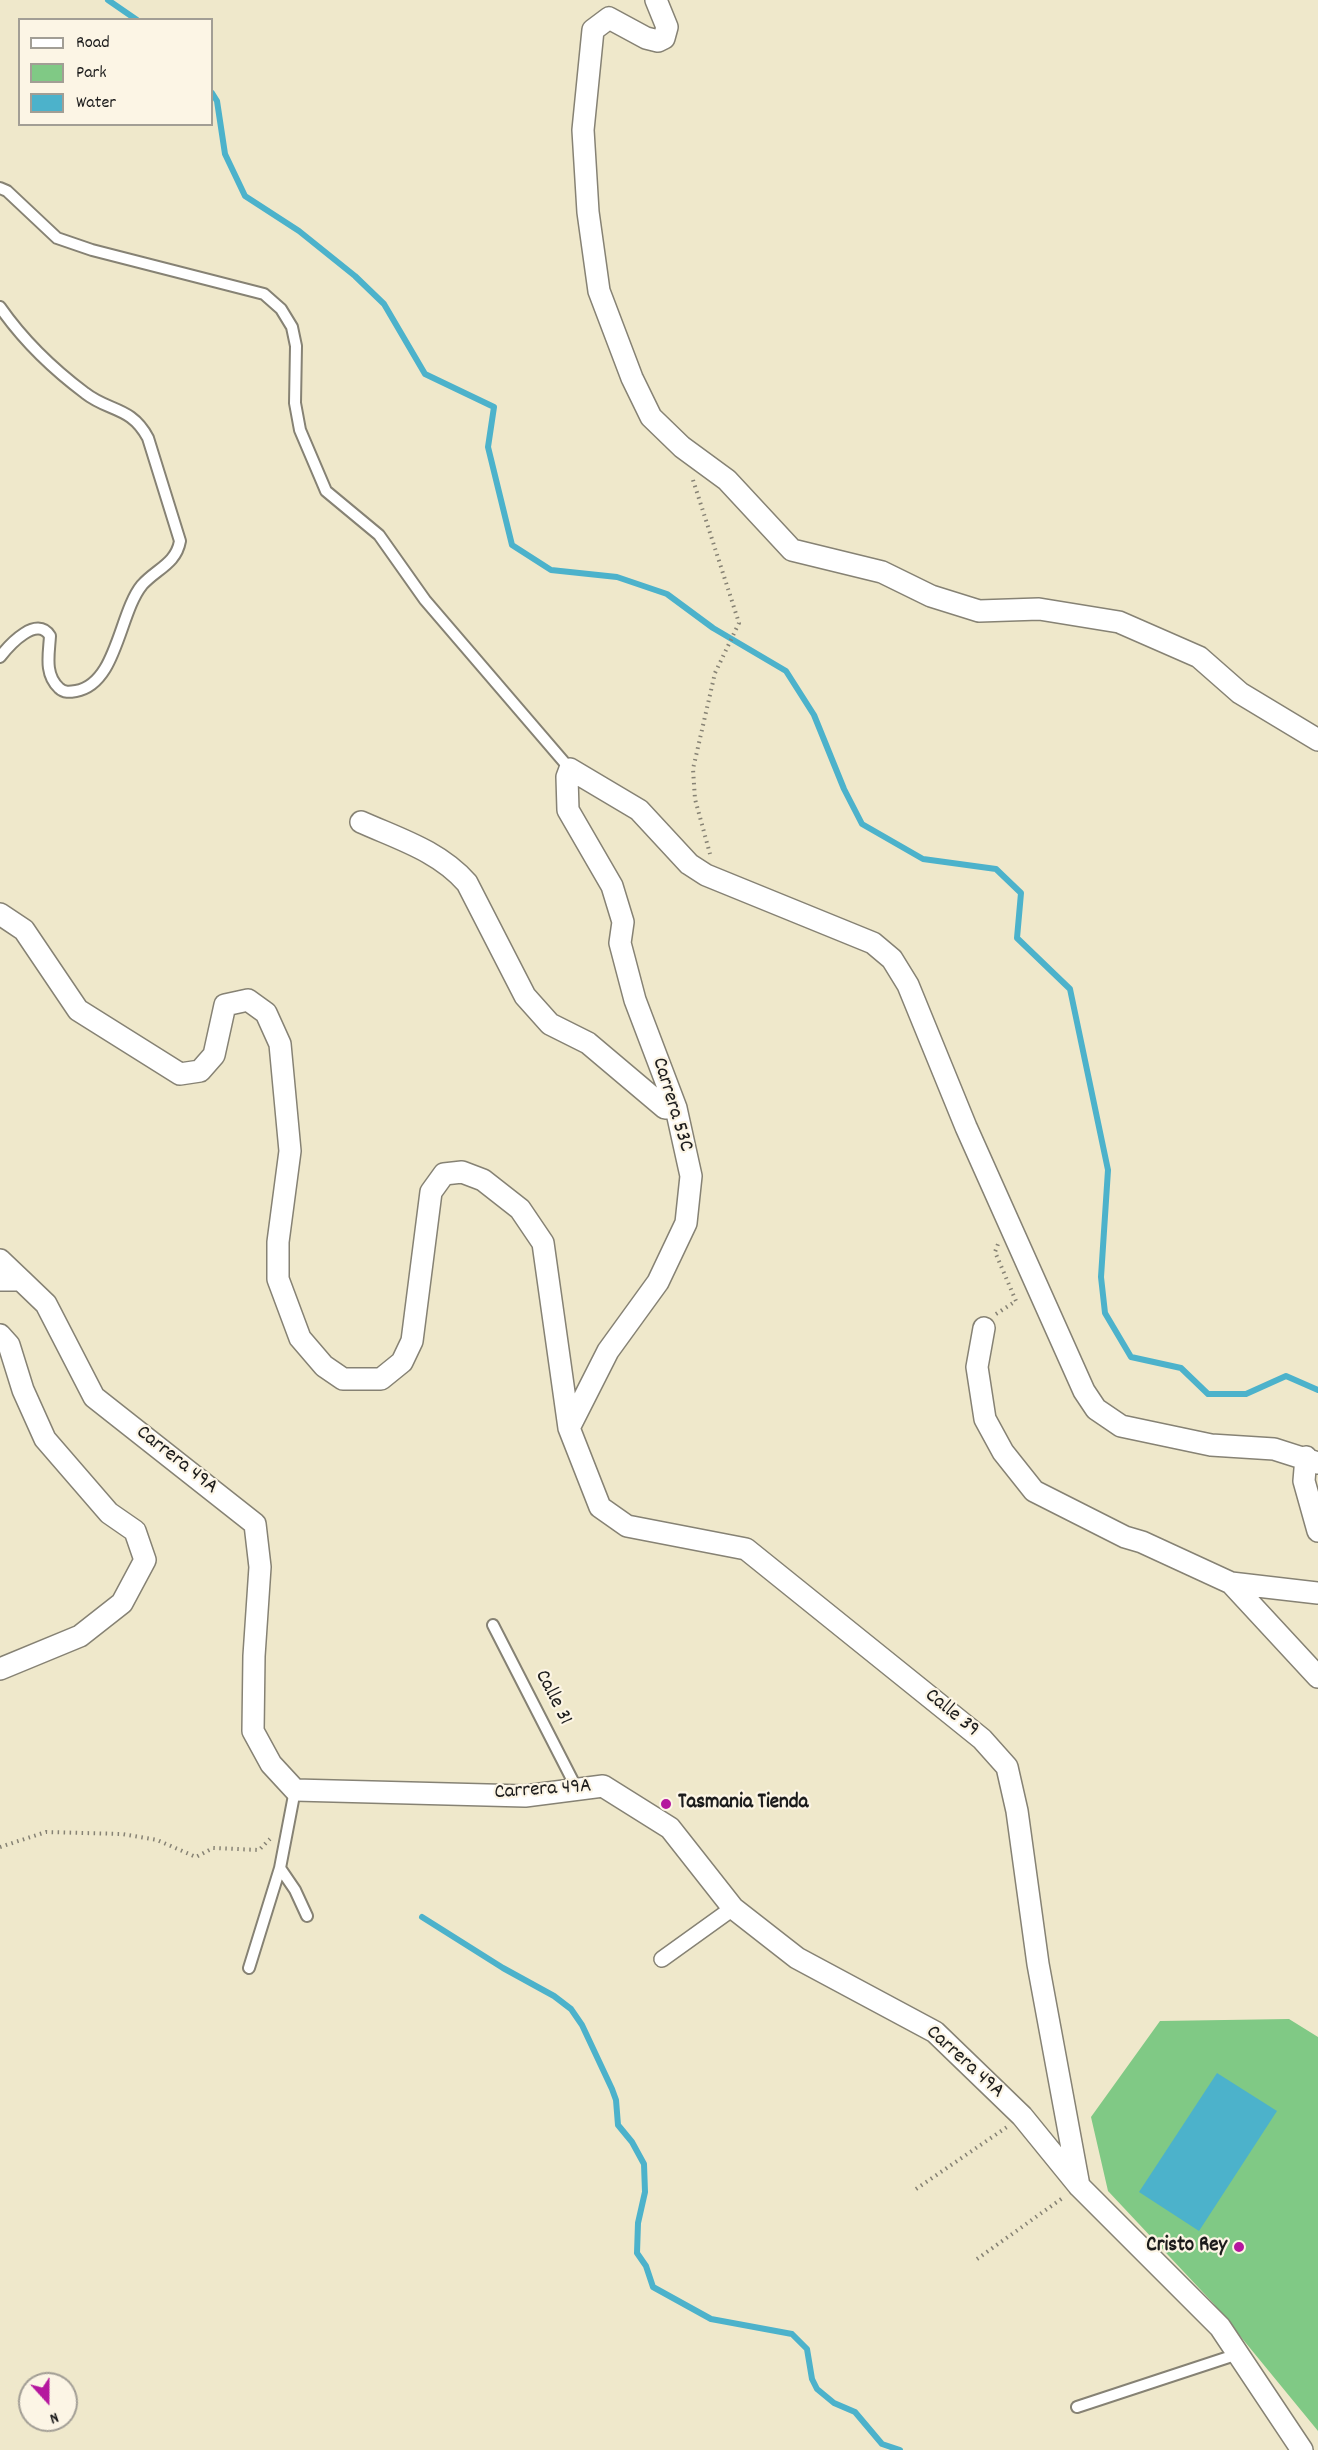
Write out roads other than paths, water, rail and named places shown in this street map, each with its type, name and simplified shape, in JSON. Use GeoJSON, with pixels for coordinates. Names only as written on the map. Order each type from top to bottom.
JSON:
{"type":"FeatureCollection","features":[{"type":"Feature","properties":{"kind":"street"},"geometry":{"type":"LineString","coordinates":[[656,0],[667,27],[664,38],[658,41],[646,38],[609,18],[593,30],[583,130],[588,212],[598,291],[632,378],[651,417],[682,447],[727,480],[792,550],[882,572],[931,596],[979,611],[1039,609],[1119,622],[1199,657],[1240,693],[1318,740]]}},
{"type":"Feature","properties":{"kind":"street"},"geometry":{"type":"LineString","coordinates":[[570,769],[639,810],[689,864],[706,875],[873,944],[892,959],[908,985],[966,1127],[1084,1391],[1096,1409],[1121,1426],[1211,1445],[1274,1449],[1312,1460],[1304,1481],[1318,1531]]}},
{"type":"Feature","properties":{"kind":"street","name":"Carrera 53C"},"geometry":{"type":"LineString","coordinates":[[569,1428],[608,1351],[658,1282],[686,1222],[691,1176],[676,1108],[635,1000],[620,943],[622,922],[612,886],[568,810],[567,777],[570,769]]}},
{"type":"Feature","properties":{"kind":"street"},"geometry":{"type":"LineString","coordinates":[[361,822],[434,854],[456,871],[467,883],[525,996],[550,1024],[588,1043],[665,1108],[676,1108]]}},
{"type":"Feature","properties":{"kind":"street","name":"Calle 39"},"geometry":{"type":"LineString","coordinates":[[0,914],[24,930],[78,1010],[180,1074],[200,1071],[214,1055],[225,1005],[248,1000],[266,1013],[280,1044],[290,1150],[278,1242],[278,1279],[300,1338],[324,1366],[343,1379],[381,1379],[402,1362],[412,1341],[431,1192],[444,1174],[462,1172],[483,1180],[520,1209],[543,1243],[569,1428],[600,1508],[627,1526],[746,1549],[982,1739],[1006,1767],[1017,1811],[1038,1964],[1079,2186]]}},
{"type":"Feature","properties":{"kind":"street","name":"Carrera 49A"},"geometry":{"type":"LineString","coordinates":[[0,1260],[10,1280],[46,1304],[94,1397],[255,1524],[260,1567],[254,1656],[253,1731],[271,1764],[295,1790],[525,1796],[603,1786],[670,1828],[733,1908],[797,1958],[935,2032],[1022,2116],[1079,2186],[1220,2327],[1302,2450]]}},
{"type":"Feature","properties":{"kind":"street"},"geometry":{"type":"LineString","coordinates":[[984,1328],[977,1367],[985,1419],[1003,1452],[1034,1491],[1125,1538],[1231,1583],[1318,1593]]}},
{"type":"Feature","properties":{"kind":"street"},"geometry":{"type":"LineString","coordinates":[[0,1335],[9,1345],[23,1390],[45,1439],[109,1513],[135,1531],[146,1560],[122,1603],[80,1636],[0,1669]]}},
{"type":"Feature","properties":{"kind":"street"},"geometry":{"type":"LineString","coordinates":[[1231,1583],[1318,1677]]}},
{"type":"Feature","properties":{"kind":"street"},"geometry":{"type":"LineString","coordinates":[[662,1959],[733,1908]]}},
{"type":"Feature","properties":{"kind":"lane"},"geometry":{"type":"LineString","coordinates":[[0,188],[7,191],[57,238],[92,250],[264,294],[282,309],[292,327],[296,346],[295,403],[300,430],[326,491],[379,535],[424,600],[570,769]]}},
{"type":"Feature","properties":{"kind":"lane"},"geometry":{"type":"LineString","coordinates":[[0,307],[21,336],[87,395],[123,411],[139,423],[148,438],[180,541],[169,563],[151,576],[135,595],[115,648],[98,680],[93,684],[71,692],[58,688],[48,669],[50,636],[38,627],[27,631],[0,657]]}},
{"type":"Feature","properties":{"kind":"lane","name":"Calle 31"},"geometry":{"type":"LineString","coordinates":[[493,1625],[577,1790]]}},
{"type":"Feature","properties":{"kind":"lane"},"geometry":{"type":"LineString","coordinates":[[249,1968],[280,1868],[295,1790]]}},
{"type":"Feature","properties":{"kind":"lane"},"geometry":{"type":"LineString","coordinates":[[280,1868],[295,1890],[307,1916]]}},
{"type":"Feature","properties":{"kind":"lane"},"geometry":{"type":"LineString","coordinates":[[1077,2407],[1238,2354]]}},
{"type":"Feature","properties":{"kind":"water"},"geometry":{"type":"Polygon","coordinates":[[[1217,2073],[1277,2111],[1199,2231],[1139,2192],[1217,2073]]]}},
{"type":"Feature","properties":{"kind":"waterway"},"geometry":{"type":"LineString","coordinates":[[108,0],[134,18]]}},
{"type":"Feature","properties":{"kind":"waterway"},"geometry":{"type":"LineString","coordinates":[[213,95],[217,101],[225,154],[245,196],[299,231],[355,276],[384,304],[425,374],[494,407],[488,447],[512,545],[551,570],[617,577],[667,594],[713,628],[786,671],[814,715],[844,789],[862,824],[923,859],[996,869],[1021,893],[1017,938],[1070,989],[1108,1170],[1101,1277],[1105,1313],[1131,1357],[1181,1368],[1208,1394],[1246,1394],[1286,1376],[1318,1390]]}},
{"type":"Feature","properties":{"kind":"waterway"},"geometry":{"type":"LineString","coordinates":[[422,1917],[503,1968],[554,1996],[571,2009],[582,2025],[616,2100],[618,2125],[632,2142],[644,2164],[645,2192],[638,2223],[637,2253],[646,2266],[653,2287],[711,2319],[792,2334],[807,2349],[812,2379],[817,2389],[834,2403],[855,2412],[882,2444],[900,2450]]}},
{"type":"Feature","properties":{"kind":"place","name":"Tasmania Tienda"},"geometry":{"type":"Point","coordinates":[666,1804]}},
{"type":"Feature","properties":{"kind":"place","name":"Cristo Rey"},"geometry":{"type":"Point","coordinates":[1239,2247]}}]}
